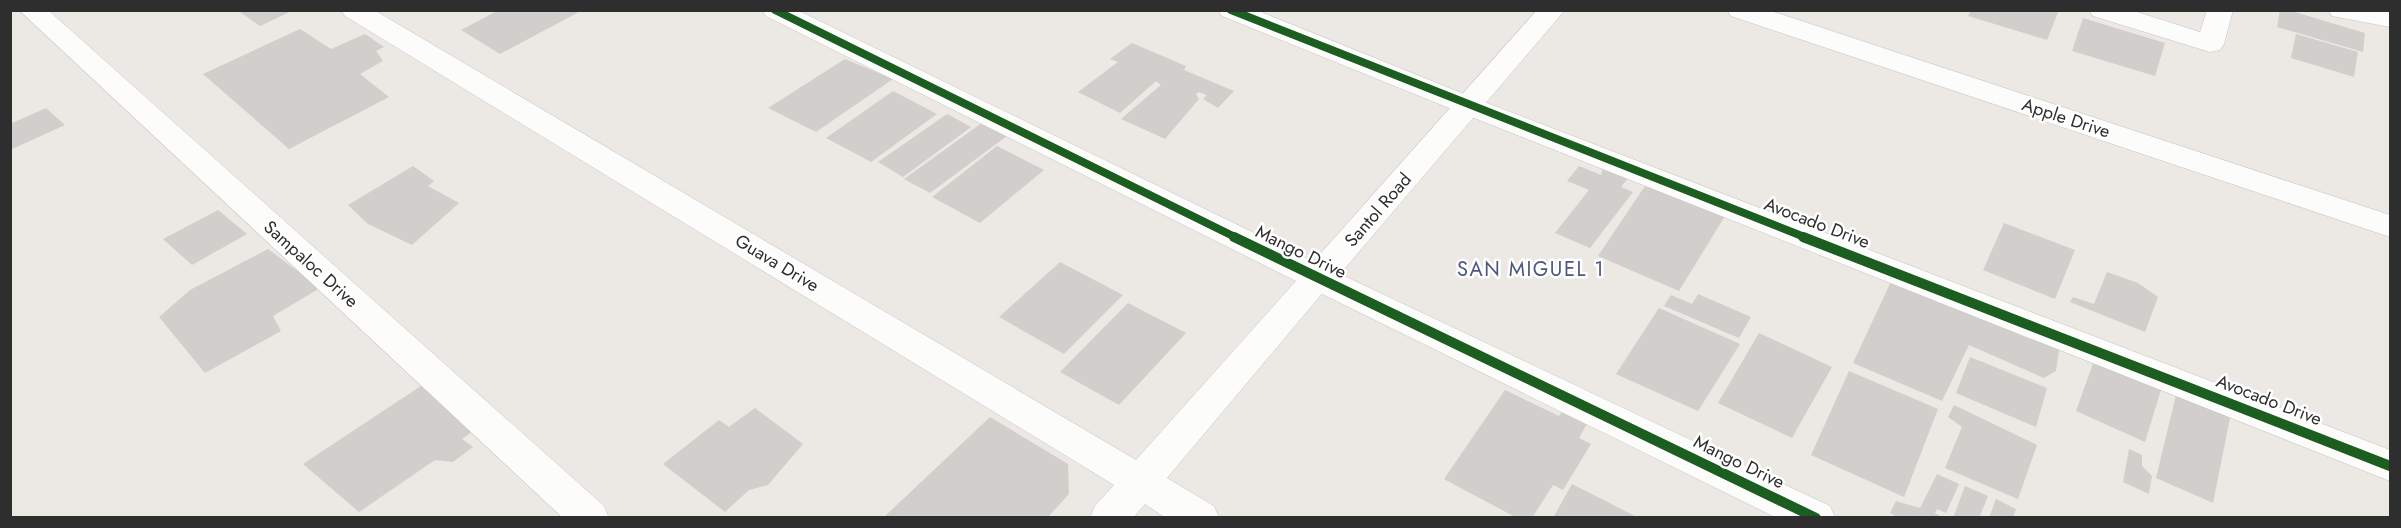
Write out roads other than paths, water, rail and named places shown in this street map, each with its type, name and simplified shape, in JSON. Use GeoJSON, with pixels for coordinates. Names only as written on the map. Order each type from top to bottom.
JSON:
{"type":"FeatureCollection","features":[{"type":"Feature","properties":{"kind":"street","name":"Sampaloc Drive"},"geometry":{"type":"LineString","coordinates":[[32,10],[590,518]]}},
{"type":"Feature","properties":{"kind":"street","name":"Guava Drive"},"geometry":{"type":"LineString","coordinates":[[354,10],[1200,518]]}},
{"type":"Feature","properties":{"kind":"street","name":"Mango Drive"},"geometry":{"type":"LineString","coordinates":[[775,10],[1318,278],[1816,518]]}},
{"type":"Feature","properties":{"kind":"street","name":"Avocado Drive"},"geometry":{"type":"LineString","coordinates":[[1231,10],[1468,106],[2391,465]]}},
{"type":"Feature","properties":{"kind":"street","name":"Santol Road"},"geometry":{"type":"LineString","coordinates":[[1109,518],[1552,10]]}},
{"type":"Feature","properties":{"kind":"street","name":"Apple Drive"},"geometry":{"type":"LineString","coordinates":[[1740,10],[2391,226]]}},
{"type":"Feature","properties":{"kind":"street"},"geometry":{"type":"LineString","coordinates":[[2102,10],[2210,44],[2220,10]]}},
{"type":"Feature","properties":{"kind":"street"},"geometry":{"type":"LineString","coordinates":[[2341,10],[2391,19]]}},
{"type":"Feature","properties":{"kind":"district","name":"SAN MIGUEL 1"},"geometry":{"type":"Point","coordinates":[1531,269]}}]}
